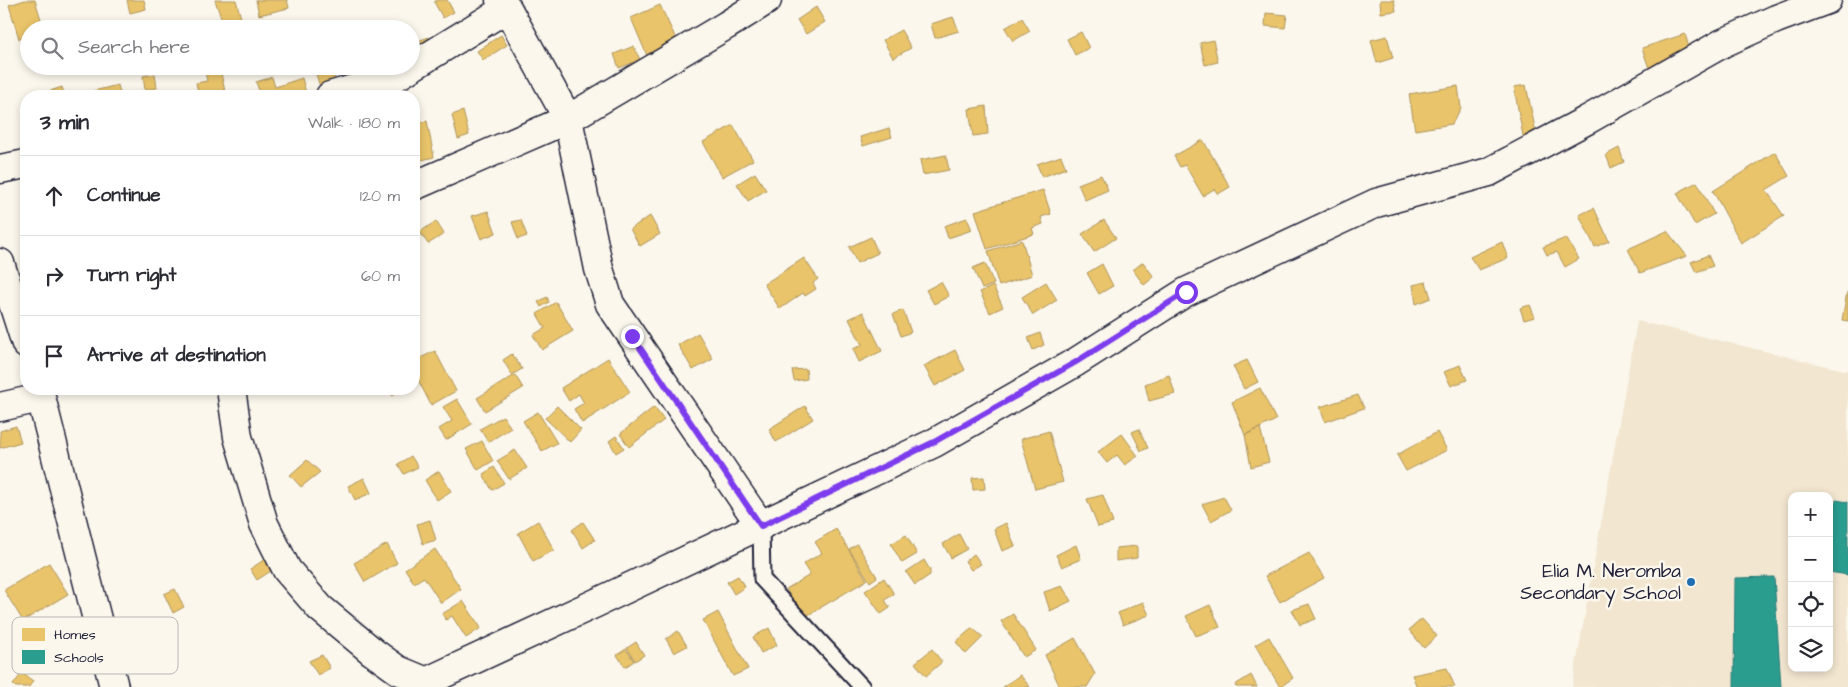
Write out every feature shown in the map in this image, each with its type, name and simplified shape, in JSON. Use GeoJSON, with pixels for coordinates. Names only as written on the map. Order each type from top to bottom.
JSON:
{"type":"FeatureCollection","features":[{"type":"Feature","properties":{"kind":"street"},"geometry":{"type":"LineString","coordinates":[[420,183],[568,119],[767,0]]}},
{"type":"Feature","properties":{"kind":"street"},"geometry":{"type":"LineString","coordinates":[[232,395],[238,437],[264,524],[287,570],[320,608],[372,652],[398,670],[426,685],[934,442],[1076,362],[1186,292],[1376,203],[1489,172],[1587,120],[1722,43],[1776,19],[1827,0]]}},
{"type":"Feature","properties":{"kind":"street"},"geometry":{"type":"LineString","coordinates":[[420,60],[503,4],[568,119],[599,269],[610,304],[761,526]]}},
{"type":"Feature","properties":{"kind":"street"},"geometry":{"type":"LineString","coordinates":[[350,90],[398,75]]}},
{"type":"Feature","properties":{"kind":"street"},"geometry":{"type":"LineString","coordinates":[[0,169],[20,165]]}},
{"type":"Feature","properties":{"kind":"street"},"geometry":{"type":"LineString","coordinates":[[0,263],[20,325]]}},
{"type":"Feature","properties":{"kind":"street"},"geometry":{"type":"LineString","coordinates":[[0,407],[34,395]]}},
{"type":"Feature","properties":{"kind":"street"},"geometry":{"type":"LineString","coordinates":[[41,395],[96,617]]}},
{"type":"Feature","properties":{"kind":"street"},"geometry":{"type":"LineString","coordinates":[[111,674],[114,687]]}},
{"type":"Feature","properties":{"kind":"lane"},"geometry":{"type":"LineString","coordinates":[[761,526],[762,579],[862,687]]}},
{"type":"Feature","properties":{"kind":"shaded area","name":"Elia M. Neromba Secondary School"},"geometry":{"type":"Polygon","coordinates":[[[1637,321],[1848,371],[1848,687],[1572,687],[1637,321]]]}},
{"type":"Feature","properties":{"kind":"building: Homes"},"geometry":{"type":"Polygon","coordinates":[[[25,0],[35,0],[41,20],[20,20],[19,39],[9,5],[25,0]]]}},
{"type":"Feature","properties":{"kind":"building: Homes"},"geometry":{"type":"Polygon","coordinates":[[[127,0],[144,0],[146,9],[130,13],[127,0]]]}},
{"type":"Feature","properties":{"kind":"building: Homes"},"geometry":{"type":"Polygon","coordinates":[[[215,0],[236,0],[241,18],[222,20],[215,0]]]}},
{"type":"Feature","properties":{"kind":"building: Homes"},"geometry":{"type":"Polygon","coordinates":[[[256,0],[287,0],[289,8],[259,15],[256,0]]]}},
{"type":"Feature","properties":{"kind":"building: Homes"},"geometry":{"type":"Polygon","coordinates":[[[447,0],[454,12],[443,18],[434,2],[447,0]]]}},
{"type":"Feature","properties":{"kind":"building: Homes"},"geometry":{"type":"Polygon","coordinates":[[[1380,0],[1394,0],[1396,11],[1381,13],[1380,0]]]}},
{"type":"Feature","properties":{"kind":"building: Homes"},"geometry":{"type":"Polygon","coordinates":[[[660,5],[677,41],[648,58],[631,18],[660,5]]]}},
{"type":"Feature","properties":{"kind":"building: Homes"},"geometry":{"type":"Polygon","coordinates":[[[816,7],[825,22],[806,34],[797,20],[816,7]]]}},
{"type":"Feature","properties":{"kind":"building: Homes"},"geometry":{"type":"Polygon","coordinates":[[[1266,13],[1287,15],[1285,28],[1265,26],[1266,13]]]}},
{"type":"Feature","properties":{"kind":"building: Homes"},"geometry":{"type":"Polygon","coordinates":[[[953,17],[959,31],[935,38],[931,24],[953,17]]]}},
{"type":"Feature","properties":{"kind":"building: Homes"},"geometry":{"type":"Polygon","coordinates":[[[1022,18],[1030,31],[1013,41],[1005,28],[1022,18]]]}},
{"type":"Feature","properties":{"kind":"building: Homes"},"geometry":{"type":"Polygon","coordinates":[[[901,30],[911,48],[893,58],[883,40],[901,30]]]}},
{"type":"Feature","properties":{"kind":"building: Homes"},"geometry":{"type":"Polygon","coordinates":[[[1081,32],[1089,48],[1075,55],[1067,39],[1081,32]]]}},
{"type":"Feature","properties":{"kind":"building: Homes"},"geometry":{"type":"Polygon","coordinates":[[[1685,34],[1691,54],[1649,68],[1642,48],[1685,34]]]}},
{"type":"Feature","properties":{"kind":"building: Homes"},"geometry":{"type":"Polygon","coordinates":[[[501,35],[507,45],[483,60],[477,51],[501,35]]]}},
{"type":"Feature","properties":{"kind":"building: Homes"},"geometry":{"type":"Polygon","coordinates":[[[1387,36],[1393,58],[1377,63],[1371,40],[1387,36]]]}},
{"type":"Feature","properties":{"kind":"building: Homes"},"geometry":{"type":"Polygon","coordinates":[[[429,37],[433,48],[420,53],[420,40],[429,37]]]}},
{"type":"Feature","properties":{"kind":"building: Homes"},"geometry":{"type":"Polygon","coordinates":[[[1213,40],[1218,62],[1205,65],[1200,43],[1213,40]]]}},
{"type":"Feature","properties":{"kind":"building: Homes"},"geometry":{"type":"Polygon","coordinates":[[[634,46],[640,60],[619,68],[614,54],[634,46]]]}},
{"type":"Feature","properties":{"kind":"building: Homes"},"geometry":{"type":"Polygon","coordinates":[[[155,75],[157,88],[145,90],[143,76],[155,75]]]}},
{"type":"Feature","properties":{"kind":"building: Homes"},"geometry":{"type":"Polygon","coordinates":[[[206,75],[221,75],[225,90],[198,90],[196,83],[207,81],[206,75]]]}},
{"type":"Feature","properties":{"kind":"building: Homes"},"geometry":{"type":"Polygon","coordinates":[[[316,75],[338,75],[334,76],[338,88],[321,90],[316,75]]]}},
{"type":"Feature","properties":{"kind":"building: Homes"},"geometry":{"type":"Polygon","coordinates":[[[272,77],[275,87],[302,78],[305,90],[259,90],[256,82],[272,77]]]}},
{"type":"Feature","properties":{"kind":"building: Homes"},"geometry":{"type":"Polygon","coordinates":[[[118,85],[119,90],[98,90],[118,85]]]}},
{"type":"Feature","properties":{"kind":"building: Homes"},"geometry":{"type":"Polygon","coordinates":[[[1526,85],[1536,133],[1523,136],[1514,87],[1526,85]]]}},
{"type":"Feature","properties":{"kind":"building: Homes"},"geometry":{"type":"Polygon","coordinates":[[[1458,86],[1461,108],[1452,124],[1415,130],[1409,94],[1458,86]]]}},
{"type":"Feature","properties":{"kind":"building: Homes"},"geometry":{"type":"Polygon","coordinates":[[[986,106],[988,134],[973,136],[969,109],[986,106]]]}},
{"type":"Feature","properties":{"kind":"building: Homes"},"geometry":{"type":"Polygon","coordinates":[[[463,111],[469,135],[458,139],[452,115],[463,111]]]}},
{"type":"Feature","properties":{"kind":"building: Homes"},"geometry":{"type":"Polygon","coordinates":[[[427,121],[434,157],[420,160],[420,123],[427,121]]]}},
{"type":"Feature","properties":{"kind":"building: Homes"},"geometry":{"type":"Polygon","coordinates":[[[733,125],[753,160],[722,177],[703,142],[733,125]]]}},
{"type":"Feature","properties":{"kind":"building: Homes"},"geometry":{"type":"Polygon","coordinates":[[[889,128],[892,137],[863,146],[860,137],[889,128]]]}},
{"type":"Feature","properties":{"kind":"building: Homes"},"geometry":{"type":"Polygon","coordinates":[[[1203,140],[1230,187],[1218,194],[1214,189],[1203,196],[1185,165],[1180,167],[1174,156],[1203,140]]]}},
{"type":"Feature","properties":{"kind":"building: Homes"},"geometry":{"type":"Polygon","coordinates":[[[1619,148],[1624,162],[1611,168],[1606,155],[1619,148]]]}},
{"type":"Feature","properties":{"kind":"building: Homes"},"geometry":{"type":"Polygon","coordinates":[[[1775,152],[1789,176],[1766,190],[1784,216],[1741,243],[1713,191],[1775,152]]]}},
{"type":"Feature","properties":{"kind":"building: Homes"},"geometry":{"type":"Polygon","coordinates":[[[946,155],[949,170],[923,175],[920,160],[946,155]]]}},
{"type":"Feature","properties":{"kind":"building: Homes"},"geometry":{"type":"Polygon","coordinates":[[[1061,156],[1066,168],[1042,177],[1037,164],[1061,156]]]}},
{"type":"Feature","properties":{"kind":"building: Homes"},"geometry":{"type":"Polygon","coordinates":[[[755,173],[766,190],[748,201],[737,184],[755,173]]]}},
{"type":"Feature","properties":{"kind":"building: Homes"},"geometry":{"type":"Polygon","coordinates":[[[1101,175],[1108,190],[1085,200],[1078,184],[1101,175]]]}},
{"type":"Feature","properties":{"kind":"building: Homes"},"geometry":{"type":"Polygon","coordinates":[[[1697,182],[1714,214],[1695,225],[1677,193],[1697,182]]]}},
{"type":"Feature","properties":{"kind":"building: Homes"},"geometry":{"type":"Polygon","coordinates":[[[1043,190],[1051,214],[1041,217],[1043,224],[1032,228],[1034,234],[987,249],[975,211],[1043,190]]]}},
{"type":"Feature","properties":{"kind":"building: Homes"},"geometry":{"type":"Polygon","coordinates":[[[1594,208],[1609,241],[1595,247],[1579,215],[1594,208]]]}},
{"type":"Feature","properties":{"kind":"building: Homes"},"geometry":{"type":"Polygon","coordinates":[[[488,211],[496,233],[481,239],[472,216],[488,211]]]}},
{"type":"Feature","properties":{"kind":"building: Homes"},"geometry":{"type":"Polygon","coordinates":[[[650,216],[660,234],[640,246],[630,229],[650,216]]]}},
{"type":"Feature","properties":{"kind":"building: Homes"},"geometry":{"type":"Polygon","coordinates":[[[967,218],[972,230],[948,238],[944,226],[967,218]]]}},
{"type":"Feature","properties":{"kind":"building: Homes"},"geometry":{"type":"Polygon","coordinates":[[[521,220],[527,236],[518,239],[512,222],[521,220]]]}},
{"type":"Feature","properties":{"kind":"building: Homes"},"geometry":{"type":"Polygon","coordinates":[[[1104,220],[1116,238],[1094,252],[1082,234],[1104,220]]]}},
{"type":"Feature","properties":{"kind":"building: Homes"},"geometry":{"type":"Polygon","coordinates":[[[436,221],[444,234],[428,244],[420,232],[436,221]]]}},
{"type":"Feature","properties":{"kind":"building: Homes"},"geometry":{"type":"Polygon","coordinates":[[[1667,231],[1687,256],[1640,273],[1628,249],[1667,231]]]}},
{"type":"Feature","properties":{"kind":"building: Homes"},"geometry":{"type":"Polygon","coordinates":[[[871,237],[878,253],[857,263],[849,247],[871,237]]]}},
{"type":"Feature","properties":{"kind":"building: Homes"},"geometry":{"type":"Polygon","coordinates":[[[1566,238],[1579,259],[1565,267],[1557,252],[1547,255],[1543,247],[1566,238]]]}},
{"type":"Feature","properties":{"kind":"building: Homes"},"geometry":{"type":"Polygon","coordinates":[[[1022,240],[1032,275],[999,286],[988,251],[1022,240]]]}},
{"type":"Feature","properties":{"kind":"building: Homes"},"geometry":{"type":"Polygon","coordinates":[[[1502,242],[1508,258],[1479,270],[1470,257],[1502,242]]]}},
{"type":"Feature","properties":{"kind":"building: Homes"},"geometry":{"type":"Polygon","coordinates":[[[1708,255],[1713,266],[1696,272],[1691,262],[1708,255]]]}},
{"type":"Feature","properties":{"kind":"building: Homes"},"geometry":{"type":"Polygon","coordinates":[[[804,258],[818,279],[813,283],[816,289],[805,296],[803,293],[780,309],[764,284],[804,258]]]}},
{"type":"Feature","properties":{"kind":"building: Homes"},"geometry":{"type":"Polygon","coordinates":[[[1143,262],[1154,277],[1144,285],[1133,270],[1143,262]]]}},
{"type":"Feature","properties":{"kind":"building: Homes"},"geometry":{"type":"Polygon","coordinates":[[[985,263],[994,284],[982,289],[973,268],[985,263]]]}},
{"type":"Feature","properties":{"kind":"building: Homes"},"geometry":{"type":"Polygon","coordinates":[[[1102,264],[1113,286],[1099,294],[1087,273],[1102,264]]]}},
{"type":"Feature","properties":{"kind":"building: Homes"},"geometry":{"type":"Polygon","coordinates":[[[941,282],[949,296],[934,304],[926,290],[941,282]]]}},
{"type":"Feature","properties":{"kind":"building: Homes"},"geometry":{"type":"Polygon","coordinates":[[[1046,282],[1057,300],[1033,315],[1022,297],[1046,282]]]}},
{"type":"Feature","properties":{"kind":"building: Homes"},"geometry":{"type":"Polygon","coordinates":[[[1426,282],[1431,298],[1416,304],[1413,285],[1426,282]]]}},
{"type":"Feature","properties":{"kind":"building: Homes"},"geometry":{"type":"Polygon","coordinates":[[[993,286],[1003,307],[990,313],[980,292],[993,286]]]}},
{"type":"Feature","properties":{"kind":"building: Homes"},"geometry":{"type":"Polygon","coordinates":[[[1848,292],[1848,321],[1842,320],[1848,292]]]}},
{"type":"Feature","properties":{"kind":"building: Homes"},"geometry":{"type":"Polygon","coordinates":[[[547,297],[549,302],[541,307],[538,302],[547,297]]]}},
{"type":"Feature","properties":{"kind":"building: Homes"},"geometry":{"type":"Polygon","coordinates":[[[556,302],[573,331],[542,350],[533,335],[545,328],[537,314],[556,302]]]}},
{"type":"Feature","properties":{"kind":"building: Homes"},"geometry":{"type":"Polygon","coordinates":[[[1530,305],[1535,317],[1524,320],[1520,308],[1530,305]]]}},
{"type":"Feature","properties":{"kind":"building: Homes"},"geometry":{"type":"Polygon","coordinates":[[[903,310],[911,332],[901,336],[893,314],[903,310]]]}},
{"type":"Feature","properties":{"kind":"building: Homes"},"geometry":{"type":"Polygon","coordinates":[[[863,312],[882,351],[859,362],[853,349],[862,345],[849,319],[863,312]]]}},
{"type":"Feature","properties":{"kind":"building: Homes"},"geometry":{"type":"Polygon","coordinates":[[[698,333],[713,359],[693,370],[678,345],[698,333]]]}},
{"type":"Feature","properties":{"kind":"building: Homes"},"geometry":{"type":"Polygon","coordinates":[[[1040,333],[1044,345],[1033,350],[1028,338],[1040,333]]]}},
{"type":"Feature","properties":{"kind":"building: Homes"},"geometry":{"type":"Polygon","coordinates":[[[955,350],[965,370],[935,386],[924,366],[955,350]]]}},
{"type":"Feature","properties":{"kind":"building: Homes"},"geometry":{"type":"Polygon","coordinates":[[[435,351],[456,391],[431,405],[420,384],[420,358],[435,351]]]}},
{"type":"Feature","properties":{"kind":"building: Homes"},"geometry":{"type":"Polygon","coordinates":[[[512,354],[522,369],[512,375],[503,360],[512,354]]]}},
{"type":"Feature","properties":{"kind":"building: Homes"},"geometry":{"type":"Polygon","coordinates":[[[608,358],[630,392],[582,423],[574,409],[584,403],[579,394],[569,401],[561,388],[608,358]]]}},
{"type":"Feature","properties":{"kind":"building: Homes"},"geometry":{"type":"Polygon","coordinates":[[[1247,360],[1258,382],[1244,389],[1233,366],[1247,360]]]}},
{"type":"Feature","properties":{"kind":"building: Homes"},"geometry":{"type":"Polygon","coordinates":[[[1460,365],[1467,380],[1451,386],[1444,372],[1460,365]]]}},
{"type":"Feature","properties":{"kind":"building: Homes"},"geometry":{"type":"Polygon","coordinates":[[[806,369],[807,379],[794,381],[792,370],[806,369]]]}},
{"type":"Feature","properties":{"kind":"building: Homes"},"geometry":{"type":"Polygon","coordinates":[[[515,375],[523,388],[485,411],[477,398],[515,375]]]}},
{"type":"Feature","properties":{"kind":"building: Homes"},"geometry":{"type":"Polygon","coordinates":[[[1169,375],[1175,394],[1149,401],[1145,384],[1169,375]]]}},
{"type":"Feature","properties":{"kind":"building: Homes"},"geometry":{"type":"Polygon","coordinates":[[[1260,388],[1276,420],[1245,435],[1232,402],[1260,388]]]}},
{"type":"Feature","properties":{"kind":"building: Homes"},"geometry":{"type":"Polygon","coordinates":[[[1358,395],[1364,408],[1325,422],[1320,407],[1358,395]]]}},
{"type":"Feature","properties":{"kind":"building: Homes"},"geometry":{"type":"Polygon","coordinates":[[[457,399],[472,424],[446,440],[439,429],[452,421],[443,407],[457,399]]]}},
{"type":"Feature","properties":{"kind":"building: Homes"},"geometry":{"type":"Polygon","coordinates":[[[557,406],[581,430],[570,442],[545,418],[557,406]]]}},
{"type":"Feature","properties":{"kind":"building: Homes"},"geometry":{"type":"Polygon","coordinates":[[[805,406],[813,419],[776,442],[769,429],[805,406]]]}},
{"type":"Feature","properties":{"kind":"building: Homes"},"geometry":{"type":"Polygon","coordinates":[[[654,407],[664,420],[629,447],[620,434],[654,407]]]}},
{"type":"Feature","properties":{"kind":"building: Homes"},"geometry":{"type":"Polygon","coordinates":[[[538,412],[557,443],[542,451],[523,421],[538,412]]]}},
{"type":"Feature","properties":{"kind":"building: Homes"},"geometry":{"type":"Polygon","coordinates":[[[503,416],[511,428],[488,442],[480,429],[503,416]]]}},
{"type":"Feature","properties":{"kind":"building: Homes"},"geometry":{"type":"Polygon","coordinates":[[[16,426],[21,442],[0,448],[0,431],[16,426]]]}},
{"type":"Feature","properties":{"kind":"building: Homes"},"geometry":{"type":"Polygon","coordinates":[[[1260,428],[1269,462],[1251,467],[1245,435],[1260,428]]]}},
{"type":"Feature","properties":{"kind":"building: Homes"},"geometry":{"type":"Polygon","coordinates":[[[1139,429],[1148,448],[1141,451],[1132,432],[1139,429]]]}},
{"type":"Feature","properties":{"kind":"building: Homes"},"geometry":{"type":"Polygon","coordinates":[[[1049,431],[1063,482],[1035,489],[1021,439],[1049,431]]]}},
{"type":"Feature","properties":{"kind":"building: Homes"},"geometry":{"type":"Polygon","coordinates":[[[1437,432],[1447,450],[1406,471],[1397,455],[1437,432]]]}},
{"type":"Feature","properties":{"kind":"building: Homes"},"geometry":{"type":"Polygon","coordinates":[[[1122,434],[1138,456],[1125,465],[1117,455],[1107,463],[1098,452],[1122,434]]]}},
{"type":"Feature","properties":{"kind":"building: Homes"},"geometry":{"type":"Polygon","coordinates":[[[616,436],[624,448],[616,453],[609,441],[616,436]]]}},
{"type":"Feature","properties":{"kind":"building: Homes"},"geometry":{"type":"Polygon","coordinates":[[[482,441],[493,461],[478,470],[466,449],[482,441]]]}},
{"type":"Feature","properties":{"kind":"building: Homes"},"geometry":{"type":"Polygon","coordinates":[[[515,450],[527,468],[509,479],[497,461],[515,450]]]}},
{"type":"Feature","properties":{"kind":"building: Homes"},"geometry":{"type":"Polygon","coordinates":[[[411,456],[418,467],[404,474],[398,464],[411,456]]]}},
{"type":"Feature","properties":{"kind":"building: Homes"},"geometry":{"type":"Polygon","coordinates":[[[307,460],[320,472],[301,487],[290,475],[307,460]]]}},
{"type":"Feature","properties":{"kind":"building: Homes"},"geometry":{"type":"Polygon","coordinates":[[[494,467],[504,483],[492,490],[483,474],[494,467]]]}},
{"type":"Feature","properties":{"kind":"building: Homes"},"geometry":{"type":"Polygon","coordinates":[[[439,471],[451,491],[437,500],[425,480],[439,471]]]}},
{"type":"Feature","properties":{"kind":"building: Homes"},"geometry":{"type":"Polygon","coordinates":[[[984,477],[985,489],[973,490],[972,478],[984,477]]]}},
{"type":"Feature","properties":{"kind":"building: Homes"},"geometry":{"type":"Polygon","coordinates":[[[364,478],[371,493],[355,500],[348,486],[364,478]]]}},
{"type":"Feature","properties":{"kind":"building: Homes"},"geometry":{"type":"Polygon","coordinates":[[[1103,495],[1113,523],[1098,527],[1087,499],[1103,495]]]}},
{"type":"Feature","properties":{"kind":"building: Homes"},"geometry":{"type":"Polygon","coordinates":[[[1224,497],[1231,510],[1211,521],[1202,504],[1224,497]]]}},
{"type":"Feature","properties":{"kind":"building: Homes"},"geometry":{"type":"Polygon","coordinates":[[[430,520],[436,540],[423,544],[417,524],[430,520]]]}},
{"type":"Feature","properties":{"kind":"building: Homes"},"geometry":{"type":"Polygon","coordinates":[[[538,521],[554,550],[533,561],[518,533],[538,521]]]}},
{"type":"Feature","properties":{"kind":"building: Homes"},"geometry":{"type":"Polygon","coordinates":[[[583,522],[595,540],[583,548],[572,530],[583,522]]]}},
{"type":"Feature","properties":{"kind":"building: Homes"},"geometry":{"type":"Polygon","coordinates":[[[1006,523],[1015,546],[1002,551],[994,529],[1006,523]]]}},
{"type":"Feature","properties":{"kind":"building: Homes"},"geometry":{"type":"Polygon","coordinates":[[[836,529],[867,580],[803,618],[786,589],[810,575],[803,564],[822,553],[815,542],[836,529]]]}},
{"type":"Feature","properties":{"kind":"building: Homes"},"geometry":{"type":"Polygon","coordinates":[[[959,534],[967,549],[951,558],[943,544],[959,534]]]}},
{"type":"Feature","properties":{"kind":"building: Homes"},"geometry":{"type":"Polygon","coordinates":[[[906,535],[917,554],[902,563],[891,544],[906,535]]]}},
{"type":"Feature","properties":{"kind":"building: Homes"},"geometry":{"type":"Polygon","coordinates":[[[387,544],[397,563],[365,582],[354,563],[387,544]]]}},
{"type":"Feature","properties":{"kind":"building: Homes"},"geometry":{"type":"Polygon","coordinates":[[[857,544],[877,577],[870,582],[849,549],[857,544]]]}},
{"type":"Feature","properties":{"kind":"building: Homes"},"geometry":{"type":"Polygon","coordinates":[[[1076,545],[1081,559],[1062,567],[1056,555],[1076,545]]]}},
{"type":"Feature","properties":{"kind":"building: Homes"},"geometry":{"type":"Polygon","coordinates":[[[1137,546],[1137,558],[1116,561],[1116,548],[1137,546]]]}},
{"type":"Feature","properties":{"kind":"building: Homes"},"geometry":{"type":"Polygon","coordinates":[[[435,549],[461,589],[441,603],[424,577],[414,583],[405,569],[435,549]]]}},
{"type":"Feature","properties":{"kind":"building: Homes"},"geometry":{"type":"Polygon","coordinates":[[[1309,553],[1324,578],[1280,602],[1265,576],[1309,553]]]}},
{"type":"Feature","properties":{"kind":"building: Homes"},"geometry":{"type":"Polygon","coordinates":[[[974,554],[981,564],[971,570],[965,561],[974,554]]]}},
{"type":"Feature","properties":{"kind":"building: Homes"},"geometry":{"type":"Polygon","coordinates":[[[267,558],[274,569],[257,580],[250,569],[267,558]]]}},
{"type":"Feature","properties":{"kind":"building: Homes"},"geometry":{"type":"Polygon","coordinates":[[[924,560],[930,570],[930,575],[915,585],[906,572],[924,560]]]}},
{"type":"Feature","properties":{"kind":"building: Homes"},"geometry":{"type":"Polygon","coordinates":[[[49,563],[68,594],[30,617],[21,617],[4,590],[49,563]]]}},
{"type":"Feature","properties":{"kind":"building: Homes"},"geometry":{"type":"Polygon","coordinates":[[[738,576],[745,587],[734,594],[727,582],[738,576]]]}},
{"type":"Feature","properties":{"kind":"building: Homes"},"geometry":{"type":"Polygon","coordinates":[[[884,578],[894,594],[885,600],[890,608],[881,614],[865,591],[884,578]]]}},
{"type":"Feature","properties":{"kind":"building: Homes"},"geometry":{"type":"Polygon","coordinates":[[[1062,586],[1071,601],[1050,611],[1044,592],[1062,586]]]}},
{"type":"Feature","properties":{"kind":"building: Homes"},"geometry":{"type":"Polygon","coordinates":[[[175,589],[184,607],[173,613],[164,594],[175,589]]]}},
{"type":"Feature","properties":{"kind":"building: Homes"},"geometry":{"type":"Polygon","coordinates":[[[463,601],[481,628],[466,638],[452,616],[446,620],[442,614],[463,601]]]}},
{"type":"Feature","properties":{"kind":"building: Homes"},"geometry":{"type":"Polygon","coordinates":[[[1143,602],[1149,615],[1123,625],[1118,613],[1143,602]]]}},
{"type":"Feature","properties":{"kind":"building: Homes"},"geometry":{"type":"Polygon","coordinates":[[[1309,604],[1316,619],[1300,625],[1292,610],[1309,604]]]}},
{"type":"Feature","properties":{"kind":"building: Homes"},"geometry":{"type":"Polygon","coordinates":[[[1210,605],[1220,627],[1196,636],[1186,616],[1210,605]]]}},
{"type":"Feature","properties":{"kind":"building: Homes"},"geometry":{"type":"Polygon","coordinates":[[[718,612],[748,669],[733,676],[703,620],[718,612]]]}},
{"type":"Feature","properties":{"kind":"building: Homes"},"geometry":{"type":"Polygon","coordinates":[[[1013,614],[1036,650],[1024,657],[1001,621],[1013,614]]]}},
{"type":"Feature","properties":{"kind":"building: Homes"},"geometry":{"type":"Polygon","coordinates":[[[1422,619],[1437,636],[1424,648],[1409,630],[1422,619]]]}},
{"type":"Feature","properties":{"kind":"building: Homes"},"geometry":{"type":"Polygon","coordinates":[[[769,628],[777,645],[761,653],[753,637],[769,628]]]}},
{"type":"Feature","properties":{"kind":"building: Homes"},"geometry":{"type":"Polygon","coordinates":[[[972,628],[983,637],[966,654],[956,642],[972,628]]]}},
{"type":"Feature","properties":{"kind":"building: Homes"},"geometry":{"type":"Polygon","coordinates":[[[678,631],[687,646],[674,653],[666,639],[678,631]]]}},
{"type":"Feature","properties":{"kind":"building: Homes"},"geometry":{"type":"Polygon","coordinates":[[[1269,637],[1293,678],[1280,687],[1255,645],[1269,637]]]}},
{"type":"Feature","properties":{"kind":"building: Homes"},"geometry":{"type":"Polygon","coordinates":[[[1075,638],[1095,674],[1087,687],[1060,687],[1045,655],[1075,638]]]}},
{"type":"Feature","properties":{"kind":"building: Homes"},"geometry":{"type":"Polygon","coordinates":[[[636,642],[644,655],[635,661],[627,648],[636,642]]]}},
{"type":"Feature","properties":{"kind":"building: Homes"},"geometry":{"type":"Polygon","coordinates":[[[626,649],[634,661],[625,667],[617,655],[626,649]]]}},
{"type":"Feature","properties":{"kind":"building: Homes"},"geometry":{"type":"Polygon","coordinates":[[[932,649],[942,662],[926,676],[915,663],[932,649]]]}},
{"type":"Feature","properties":{"kind":"building: Homes"},"geometry":{"type":"Polygon","coordinates":[[[322,655],[330,668],[318,675],[309,661],[322,655]]]}},
{"type":"Feature","properties":{"kind":"building: Homes"},"geometry":{"type":"Polygon","coordinates":[[[1447,668],[1455,687],[1417,687],[1412,675],[1447,668]]]}},
{"type":"Feature","properties":{"kind":"building: Homes"},"geometry":{"type":"Polygon","coordinates":[[[21,674],[33,681],[29,687],[16,687],[13,685],[21,674]]]}},
{"type":"Feature","properties":{"kind":"building: Homes"},"geometry":{"type":"Polygon","coordinates":[[[1020,675],[1030,687],[1003,687],[1020,675]]]}},
{"type":"Feature","properties":{"kind":"building: Homes"},"geometry":{"type":"Polygon","coordinates":[[[1251,675],[1257,687],[1236,687],[1235,685],[1251,675]]]}},
{"type":"Feature","properties":{"kind":"building: Schools"},"geometry":{"type":"Polygon","coordinates":[[[1836,500],[1848,502],[1848,575],[1833,573],[1833,512],[1836,500]]]}},
{"type":"Feature","properties":{"kind":"building: Schools"},"geometry":{"type":"Polygon","coordinates":[[[1774,577],[1781,687],[1734,687],[1735,578],[1774,577]]]}},
{"type":"Feature","properties":{"kind":"place","name":"Elia M. Neromba Secondary School"},"geometry":{"type":"Point","coordinates":[1691,582]}},
{"type":"Feature","properties":{"kind":"route"},"geometry":{"type":"LineString","coordinates":[[632,336],[761,526],[934,442],[1076,362],[1186,292]]}}]}
